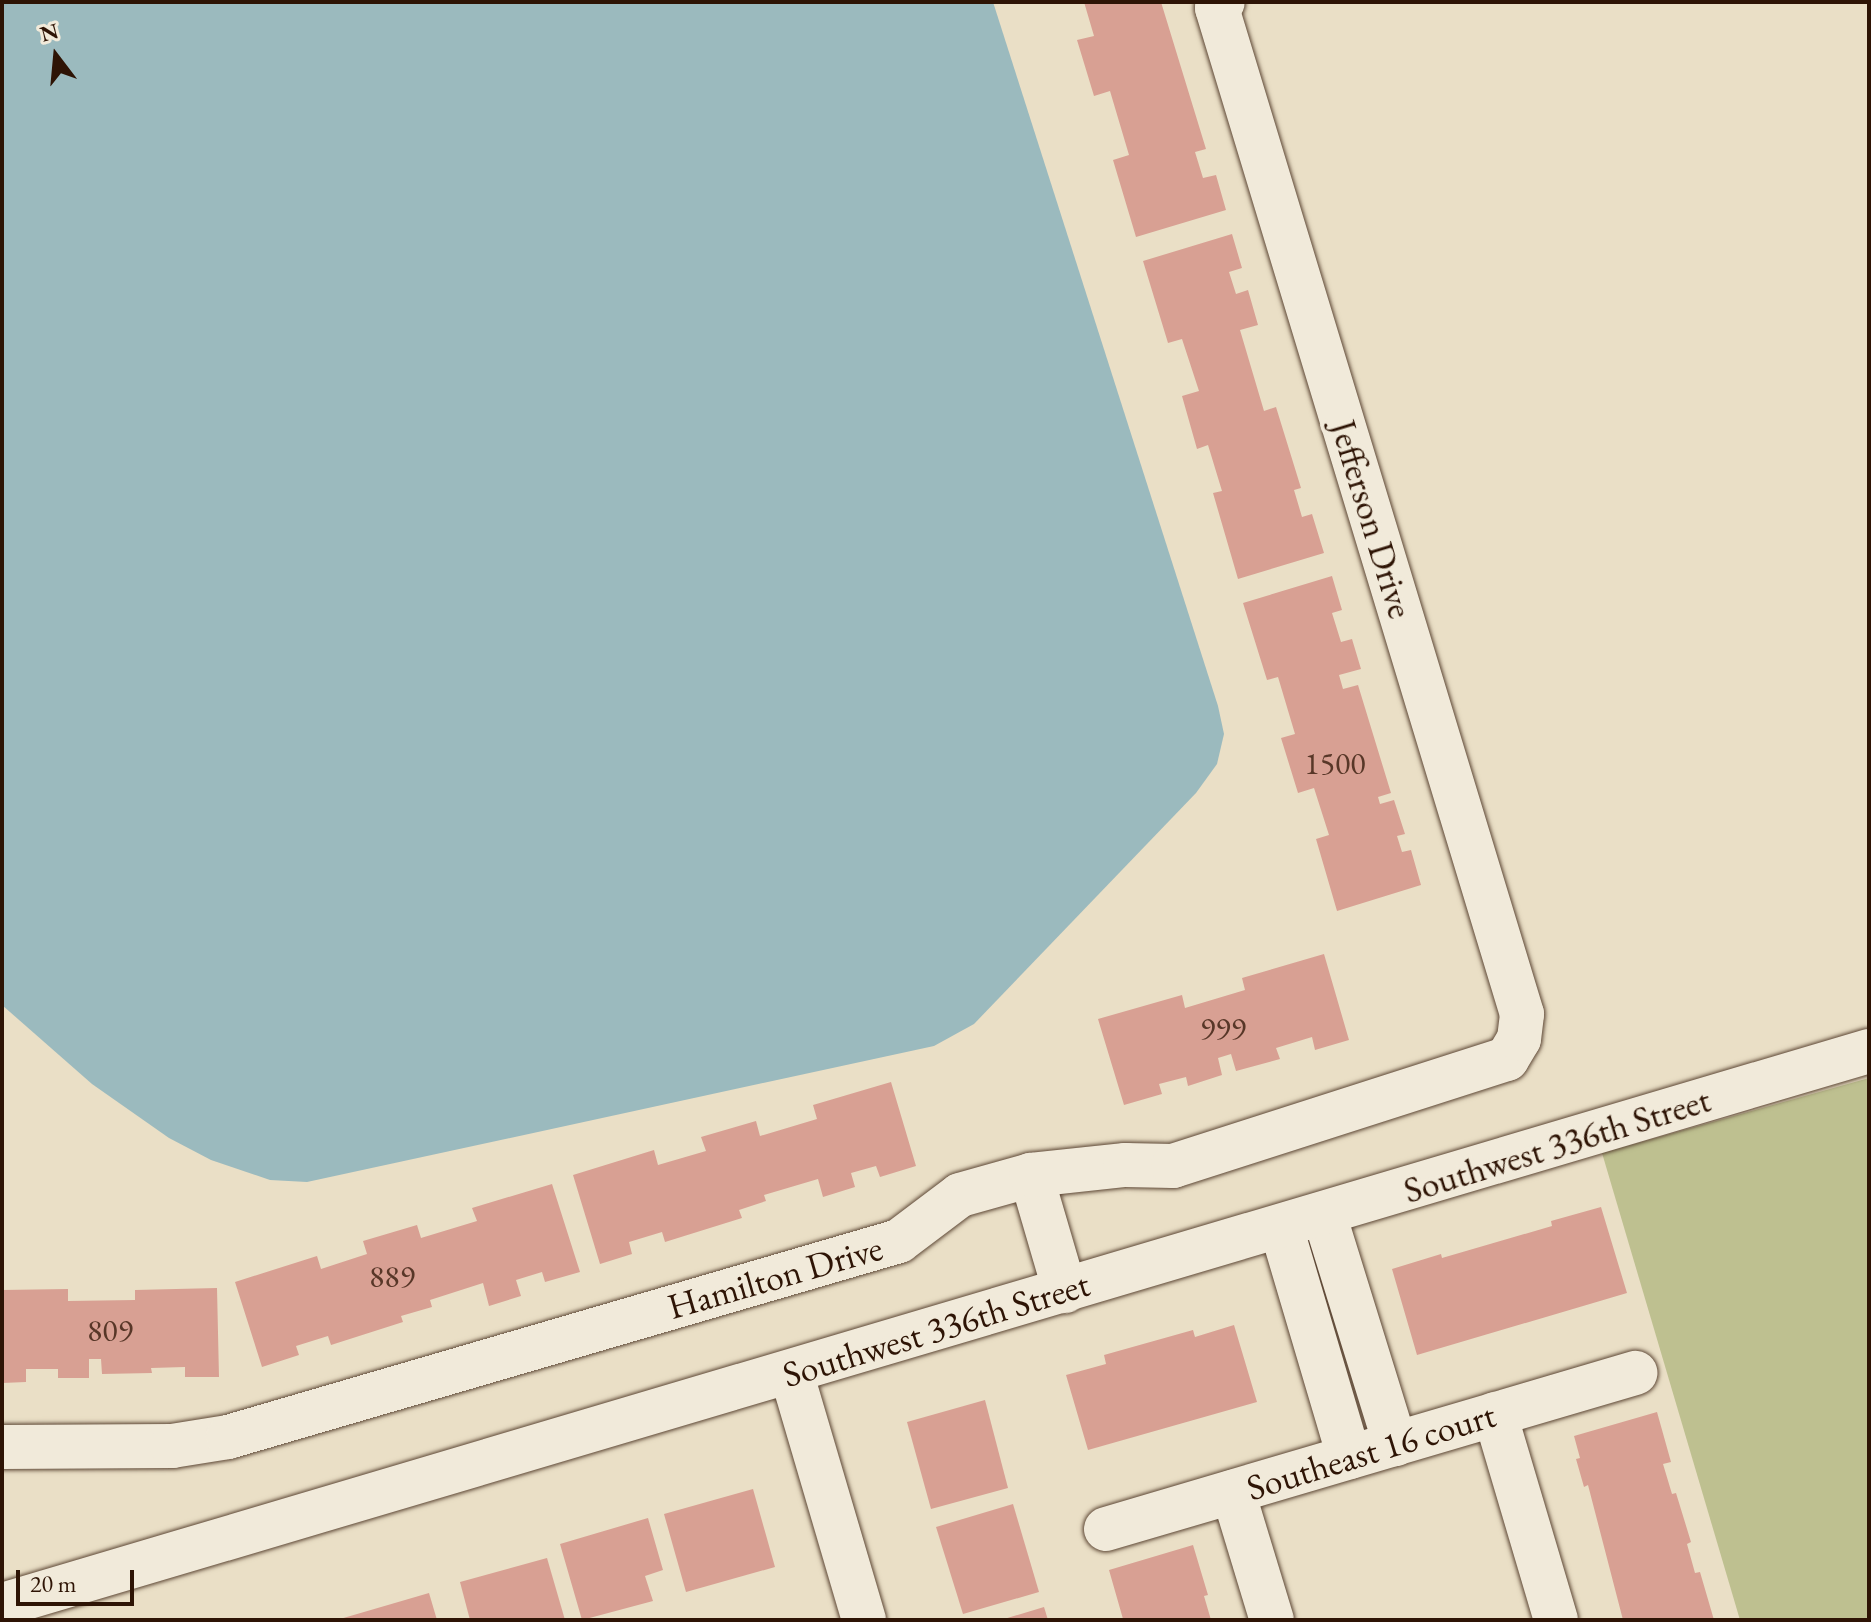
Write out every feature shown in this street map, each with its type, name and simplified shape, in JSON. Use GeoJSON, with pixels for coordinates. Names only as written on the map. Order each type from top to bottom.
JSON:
{"type":"FeatureCollection","features":[{"type":"Feature","properties":{"kind":"street","name":"Jefferson Drive"},"geometry":{"type":"LineString","coordinates":[[1223,2],[1217,8],[1522,1014],[1519,1039]]}},
{"type":"Feature","properties":{"kind":"street","name":"Hamilton Drive"},"geometry":{"type":"LineString","coordinates":[[2,1447],[172,1446],[228,1437],[899,1241],[960,1195],[1031,1175],[1125,1165],[1173,1166],[1507,1059],[1519,1039]]}},
{"type":"Feature","properties":{"kind":"street","name":"Southwest 336th Street"},"geometry":{"type":"LineString","coordinates":[[2,1605],[1869,1051]]}},
{"type":"Feature","properties":{"kind":"street"},"geometry":{"type":"LineString","coordinates":[[1031,1175],[1065,1291]]}},
{"type":"Feature","properties":{"kind":"street"},"geometry":{"type":"LineString","coordinates":[[1324,1214],[1395,1444]]}},
{"type":"Feature","properties":{"kind":"street"},"geometry":{"type":"LineString","coordinates":[[1281,1227],[1349,1457]]}},
{"type":"Feature","properties":{"kind":"street"},"geometry":{"type":"LineString","coordinates":[[791,1372],[864,1620]]}},
{"type":"Feature","properties":{"kind":"street","name":"Southeast 16 court"},"geometry":{"type":"LineString","coordinates":[[1106,1529],[1635,1373]]}},
{"type":"Feature","properties":{"kind":"street"},"geometry":{"type":"LineString","coordinates":[[1495,1414],[1556,1620]]}},
{"type":"Feature","properties":{"kind":"street"},"geometry":{"type":"LineString","coordinates":[[1233,1492],[1272,1620]]}},
{"type":"Feature","properties":{"kind":"green space"},"geometry":{"type":"Polygon","coordinates":[[[1869,1078],[1869,1620],[1740,1620],[1602,1153],[1869,1078]]]}},
{"type":"Feature","properties":{"kind":"water"},"geometry":{"type":"Polygon","coordinates":[[[2,2],[993,2],[1218,706],[1224,734],[1217,764],[1196,793],[974,1024],[934,1046],[307,1182],[270,1180],[211,1160],[169,1138],[92,1084],[2,1005],[2,2]]]}},
{"type":"Feature","properties":{"kind":"building"},"geometry":{"type":"Polygon","coordinates":[[[1084,2],[1161,2],[1206,149],[1195,152],[1203,178],[1216,175],[1226,210],[1136,237],[1113,160],[1129,155],[1110,91],[1094,96],[1077,40],[1094,36],[1084,2]]]}},
{"type":"Feature","properties":{"kind":"building"},"geometry":{"type":"Polygon","coordinates":[[[1232,234],[1242,268],[1229,272],[1236,294],[1248,290],[1258,325],[1240,330],[1264,411],[1276,407],[1301,488],[1294,490],[1302,517],[1312,514],[1324,553],[1238,579],[1213,493],[1222,491],[1208,445],[1197,449],[1182,396],[1199,391],[1182,339],[1168,343],[1143,261],[1232,234]]]}},
{"type":"Feature","properties":{"kind":"building"},"geometry":{"type":"Polygon","coordinates":[[[1332,576],[1342,610],[1332,613],[1341,642],[1352,639],[1361,669],[1339,675],[1343,689],[1358,685],[1391,793],[1378,797],[1380,804],[1394,800],[1405,834],[1397,836],[1402,852],[1411,850],[1421,885],[1337,911],[1316,839],[1329,835],[1314,788],[1298,793],[1281,738],[1295,734],[1278,677],[1267,680],[1243,603],[1332,576]]]}},
{"type":"Feature","properties":{"kind":"building"},"geometry":{"type":"Polygon","coordinates":[[[1324,954],[1349,1040],[1315,1050],[1312,1037],[1276,1048],[1280,1059],[1236,1071],[1231,1054],[1218,1058],[1222,1075],[1188,1086],[1186,1077],[1159,1084],[1162,1094],[1124,1105],[1098,1019],[1182,995],[1185,1008],[1245,990],[1242,978],[1324,954]]]}},
{"type":"Feature","properties":{"kind":"building"},"geometry":{"type":"Polygon","coordinates":[[[891,1082],[916,1166],[880,1177],[876,1166],[851,1173],[855,1187],[823,1197],[818,1179],[764,1195],[766,1201],[739,1210],[742,1218],[665,1242],[662,1232],[629,1242],[632,1254],[600,1264],[573,1175],[654,1150],[658,1165],[706,1151],[701,1137],[756,1121],[760,1136],[817,1119],[813,1105],[891,1082]]]}},
{"type":"Feature","properties":{"kind":"building"},"geometry":{"type":"Polygon","coordinates":[[[552,1184],[580,1272],[545,1282],[542,1272],[516,1280],[521,1296],[489,1306],[483,1283],[430,1300],[432,1307],[401,1316],[403,1322],[331,1345],[328,1336],[296,1346],[299,1355],[262,1367],[235,1282],[317,1256],[321,1269],[367,1254],[363,1241],[417,1225],[421,1238],[477,1221],[472,1208],[552,1184]]]}},
{"type":"Feature","properties":{"kind":"building"},"geometry":{"type":"Polygon","coordinates":[[[1601,1207],[1627,1293],[1417,1355],[1392,1269],[1552,1226],[1551,1221],[1601,1207]]]}},
{"type":"Feature","properties":{"kind":"building"},"geometry":{"type":"Polygon","coordinates":[[[217,1288],[219,1377],[185,1377],[185,1367],[151,1368],[152,1373],[102,1374],[101,1359],[89,1359],[89,1378],[58,1378],[58,1369],[26,1369],[26,1382],[2,1383],[2,1290],[68,1289],[68,1301],[135,1300],[135,1290],[217,1288]]]}},
{"type":"Feature","properties":{"kind":"building"},"geometry":{"type":"Polygon","coordinates":[[[1234,1325],[1257,1402],[1088,1450],[1066,1375],[1106,1364],[1104,1355],[1193,1330],[1195,1337],[1234,1325]]]}},
{"type":"Feature","properties":{"kind":"building"},"geometry":{"type":"Polygon","coordinates":[[[985,1400],[1008,1488],[931,1509],[907,1422],[985,1400]]]}},
{"type":"Feature","properties":{"kind":"building"},"geometry":{"type":"Polygon","coordinates":[[[1657,1412],[1671,1462],[1663,1464],[1672,1494],[1676,1493],[1691,1542],[1687,1544],[1695,1573],[1700,1572],[1714,1620],[1623,1620],[1588,1485],[1584,1487],[1576,1459],[1580,1458],[1574,1436],[1657,1412]]]}},
{"type":"Feature","properties":{"kind":"building"},"geometry":{"type":"Polygon","coordinates":[[[753,1489],[775,1567],[686,1592],[664,1514],[753,1489]]]}},
{"type":"Feature","properties":{"kind":"building"},"geometry":{"type":"Polygon","coordinates":[[[1013,1504],[1039,1592],[963,1614],[936,1527],[1013,1504]]]}},
{"type":"Feature","properties":{"kind":"building"},"geometry":{"type":"Polygon","coordinates":[[[648,1518],[663,1570],[645,1576],[653,1601],[582,1620],[560,1544],[648,1518]]]}},
{"type":"Feature","properties":{"kind":"building"},"geometry":{"type":"Polygon","coordinates":[[[1193,1545],[1208,1595],[1204,1596],[1211,1620],[1123,1619],[1109,1570],[1193,1545]]]}},
{"type":"Feature","properties":{"kind":"building"},"geometry":{"type":"Polygon","coordinates":[[[547,1558],[565,1620],[470,1620],[460,1582],[547,1558]]]}},
{"type":"Feature","properties":{"kind":"building"},"geometry":{"type":"Polygon","coordinates":[[[429,1593],[437,1620],[340,1620],[340,1619],[429,1593]]]}},
{"type":"Feature","properties":{"kind":"building"},"geometry":{"type":"Polygon","coordinates":[[[1044,1607],[1048,1620],[1004,1620],[1004,1619],[1044,1607]]]}}]}
